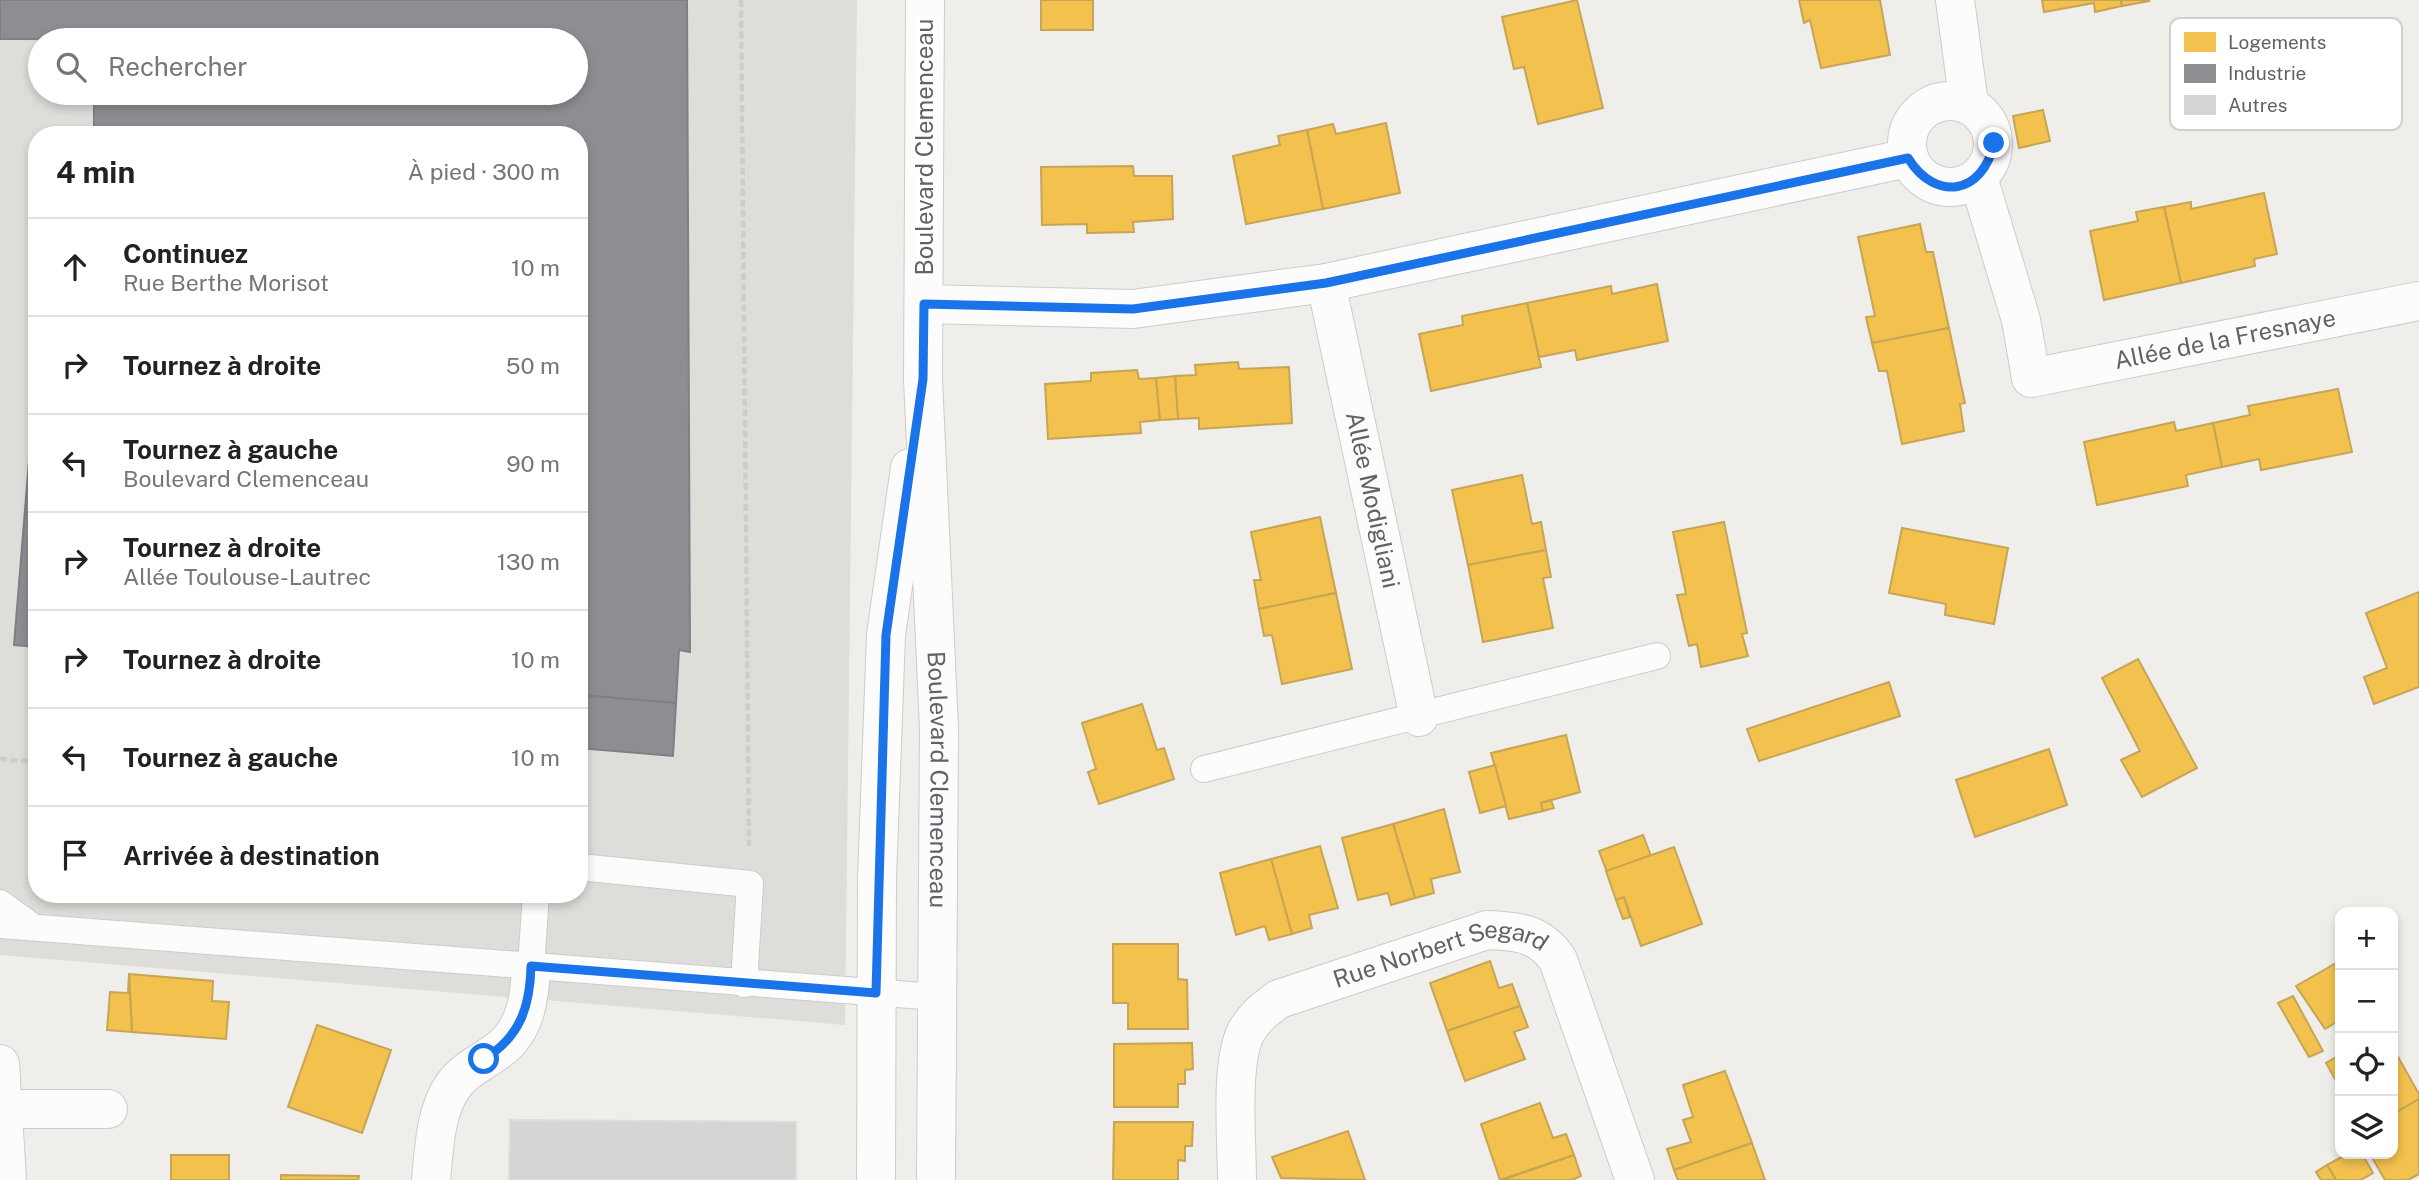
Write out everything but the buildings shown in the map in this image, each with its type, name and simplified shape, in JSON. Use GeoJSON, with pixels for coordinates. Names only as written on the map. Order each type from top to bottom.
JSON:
{"type":"FeatureCollection","features":[{"type":"Feature","properties":{"kind":"street","name":"Boulevard Clemenceau"},"geometry":{"type":"LineString","coordinates":[[925,0],[923,379],[939,728],[936,1180]]}},
{"type":"Feature","properties":{"kind":"street"},"geometry":{"type":"LineString","coordinates":[[1955,0],[1969,104]]}},
{"type":"Feature","properties":{"kind":"street"},"geometry":{"type":"LineString","coordinates":[[1951,100],[1969,104],[1986,120],[1994,143],[1990,162],[1978,177],[1953,188],[1930,183],[1917,173],[1908,158],[1906,142],[1911,125],[1922,111],[1935,103],[1951,100]]}},
{"type":"Feature","properties":{"kind":"street"},"geometry":{"type":"LineString","coordinates":[[924,304],[1133,309],[1326,283],[1908,158]]}},
{"type":"Feature","properties":{"kind":"street","name":"Allée de la Fresnaye"},"geometry":{"type":"LineString","coordinates":[[1978,177],[2021,320],[2031,378],[2419,301]]}},
{"type":"Feature","properties":{"kind":"street","name":"Allée Modigliani"},"geometry":{"type":"LineString","coordinates":[[1326,283],[1419,717]]}},
{"type":"Feature","properties":{"kind":"street","name":"Boulevard Clemenceau"},"geometry":{"type":"LineString","coordinates":[[876,1180],[876,993],[886,635],[923,379]]}},
{"type":"Feature","properties":{"kind":"street","name":"Rue Norbert Segard"},"geometry":{"type":"LineString","coordinates":[[1237,1180],[1237,1066],[1245,1035],[1258,1015],[1279,999],[1487,930],[1515,930],[1537,937],[1549,946],[1558,960],[1635,1180]]}},
{"type":"Feature","properties":{"kind":"street"},"geometry":{"type":"LineString","coordinates":[[430,1180],[440,1119],[452,1087],[465,1072],[500,1049],[521,1024],[529,996],[531,966]]}},
{"type":"Feature","properties":{"kind":"street"},"geometry":{"type":"LineString","coordinates":[[0,1064],[7,1180]]}},
{"type":"Feature","properties":{"kind":"street"},"geometry":{"type":"LineString","coordinates":[[3,1109],[108,1109]]}},
{"type":"Feature","properties":{"kind":"lane"},"geometry":{"type":"LineString","coordinates":[[1204,769],[1657,656]]}},
{"type":"Feature","properties":{"kind":"lane"},"geometry":{"type":"LineString","coordinates":[[588,868],[750,884],[744,984]]}},
{"type":"Feature","properties":{"kind":"lane"},"geometry":{"type":"LineString","coordinates":[[0,903],[35,928]]}},
{"type":"Feature","properties":{"kind":"lane"},"geometry":{"type":"LineString","coordinates":[[531,966],[535,903]]}},
{"type":"Feature","properties":{"kind":"lane"},"geometry":{"type":"LineString","coordinates":[[0,925],[936,997]]}},
{"type":"Feature","properties":{"kind":"path"},"geometry":{"type":"LineString","coordinates":[[741,0],[750,884]]}},
{"type":"Feature","properties":{"kind":"path"},"geometry":{"type":"LineString","coordinates":[[0,759],[28,761]]}},
{"type":"Feature","properties":{"kind":"shaded area"},"geometry":{"type":"Polygon","coordinates":[[[0,0],[857,0],[845,1025],[0,955],[0,0]]]}},
{"type":"Feature","properties":{"kind":"route"},"geometry":{"type":"LineString","coordinates":[[484,1059],[500,1049],[521,1024],[531,986],[531,966],[876,993],[877,879],[886,635],[923,379],[924,304],[1133,309],[1326,283],[1908,158],[1917,173],[1930,183],[1953,188],[1978,177],[1990,162],[1994,143]]}}]}
